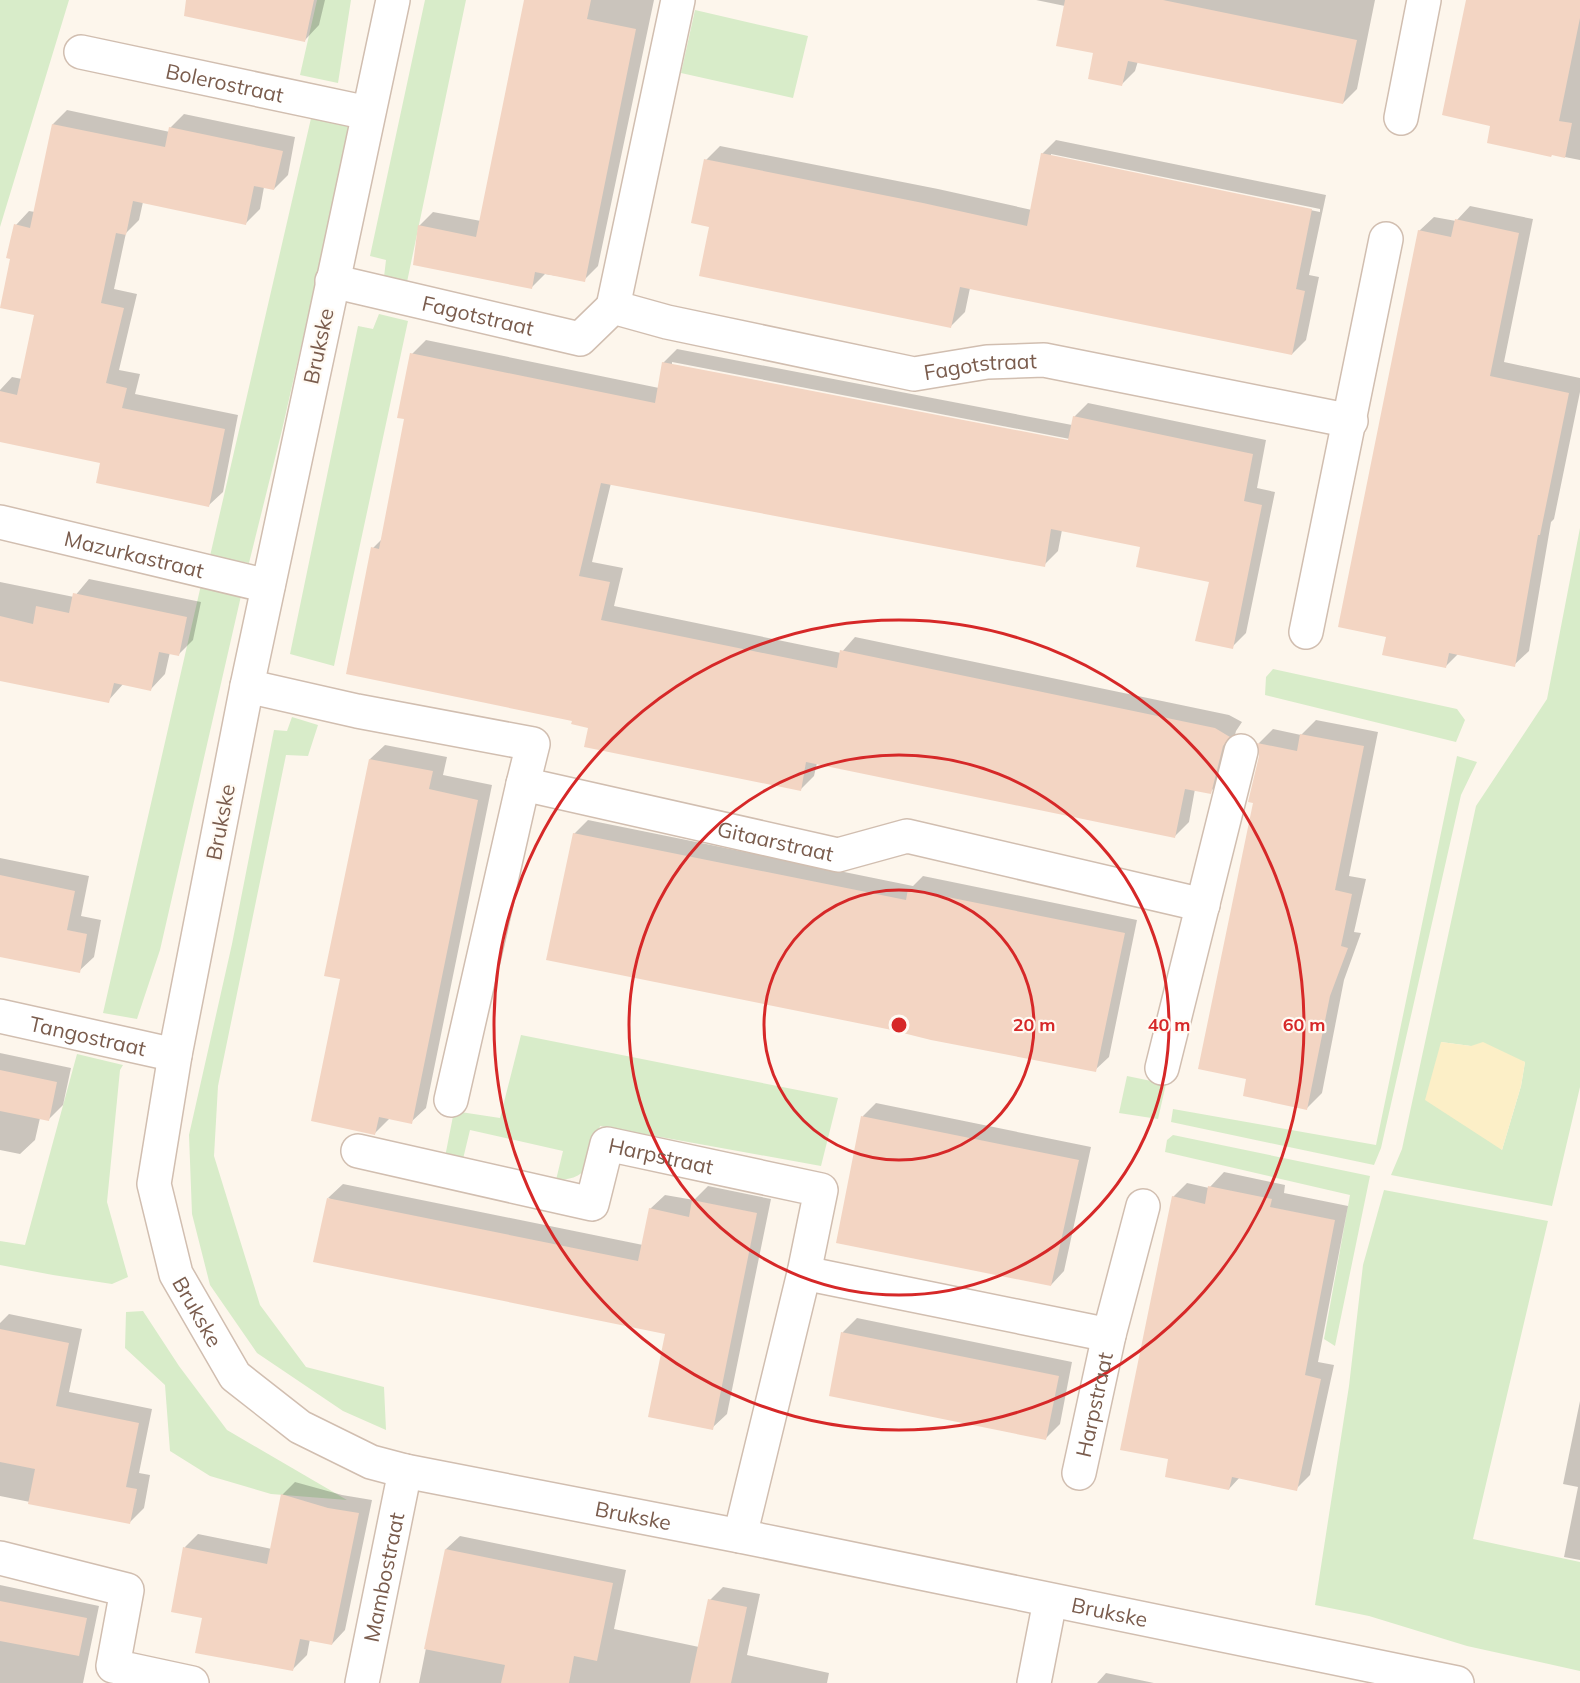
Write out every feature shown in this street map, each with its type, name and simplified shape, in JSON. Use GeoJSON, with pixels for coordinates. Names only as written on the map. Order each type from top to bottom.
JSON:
{"type":"FeatureCollection","features":[{"type":"Feature","properties":{"kind":"street","name":"Brukske"},"geometry":{"type":"LineString","coordinates":[[393,0],[247,686],[175,1055],[154,1184],[177,1274],[235,1376],[300,1427],[371,1462],[405,1471],[740,1536],[1457,1683]]}},
{"type":"Feature","properties":{"kind":"street"},"geometry":{"type":"LineString","coordinates":[[613,307],[678,0]]}},
{"type":"Feature","properties":{"kind":"street"},"geometry":{"type":"LineString","coordinates":[[1401,118],[1424,0]]}},
{"type":"Feature","properties":{"kind":"street","name":"Bolerostraat"},"geometry":{"type":"LineString","coordinates":[[81,52],[368,113]]}},
{"type":"Feature","properties":{"kind":"street"},"geometry":{"type":"LineString","coordinates":[[1306,632],[1351,421],[1386,239]]}},
{"type":"Feature","properties":{"kind":"street","name":"Fagotstraat"},"geometry":{"type":"LineString","coordinates":[[332,281],[580,339],[613,307],[667,322],[914,374],[987,362],[1044,360],[1351,421]]}},
{"type":"Feature","properties":{"kind":"street","name":"Mazurkastraat"},"geometry":{"type":"LineString","coordinates":[[0,522],[268,586]]}},
{"type":"Feature","properties":{"kind":"street"},"geometry":{"type":"LineString","coordinates":[[247,686],[357,711],[533,744],[451,1100]]}},
{"type":"Feature","properties":{"kind":"street"},"geometry":{"type":"LineString","coordinates":[[1162,1068],[1241,751]]}},
{"type":"Feature","properties":{"kind":"street","name":"Gitaarstraat"},"geometry":{"type":"LineString","coordinates":[[523,784],[838,855],[907,836],[1203,905]]}},
{"type":"Feature","properties":{"kind":"street","name":"Tangostraat"},"geometry":{"type":"LineString","coordinates":[[0,1016],[175,1055]]}},
{"type":"Feature","properties":{"kind":"street","name":"Harpstraat"},"geometry":{"type":"LineString","coordinates":[[358,1151],[592,1204],[607,1144],[821,1190],[804,1273],[740,1536]]}},
{"type":"Feature","properties":{"kind":"street","name":"Harpstraat"},"geometry":{"type":"LineString","coordinates":[[1079,1473],[1109,1335],[1143,1206]]}},
{"type":"Feature","properties":{"kind":"street","name":"Harpstraat"},"geometry":{"type":"LineString","coordinates":[[804,1273],[1109,1335]]}},
{"type":"Feature","properties":{"kind":"street","name":"Mambostraat"},"geometry":{"type":"LineString","coordinates":[[362,1683],[405,1471]]}},
{"type":"Feature","properties":{"kind":"street"},"geometry":{"type":"LineString","coordinates":[[0,1558],[127,1590],[113,1666],[192,1683]]}},
{"type":"Feature","properties":{"kind":"street"},"geometry":{"type":"LineString","coordinates":[[1034,1683],[1050,1601]]}},
{"type":"Feature","properties":{"kind":"green space"},"geometry":{"type":"Polygon","coordinates":[[[0,0],[69,0],[0,227],[0,0]]]}},
{"type":"Feature","properties":{"kind":"green space"},"geometry":{"type":"Polygon","coordinates":[[[317,0],[351,0],[338,83],[300,75],[317,0]]]}},
{"type":"Feature","properties":{"kind":"green space"},"geometry":{"type":"Polygon","coordinates":[[[425,0],[466,0],[407,282],[384,277],[386,260],[370,256],[425,0]]]}},
{"type":"Feature","properties":{"kind":"green space"},"geometry":{"type":"Polygon","coordinates":[[[695,10],[808,36],[793,98],[681,73],[695,10]]]}},
{"type":"Feature","properties":{"kind":"green space"},"geometry":{"type":"Polygon","coordinates":[[[312,114],[352,123],[282,430],[249,563],[210,556],[312,114]]]}},
{"type":"Feature","properties":{"kind":"green space"},"geometry":{"type":"Polygon","coordinates":[[[379,314],[408,321],[334,666],[290,654],[358,326],[373,329],[379,314]]]}},
{"type":"Feature","properties":{"kind":"green space"},"geometry":{"type":"Polygon","coordinates":[[[1580,528],[1580,1087],[1552,1206],[1391,1175],[1402,1149],[1476,806],[1547,699],[1580,528]],[[1441,1042],[1502,1150],[1521,1086],[1525,1062],[1471,1046],[1441,1042]]]}},
{"type":"Feature","properties":{"kind":"green space"},"geometry":{"type":"Polygon","coordinates":[[[201,585],[241,596],[160,950],[137,1019],[103,1013],[201,585]]]}},
{"type":"Feature","properties":{"kind":"green space"},"geometry":{"type":"Polygon","coordinates":[[[1273,669],[1457,709],[1465,720],[1456,742],[1265,695],[1266,677],[1273,669]]]}},
{"type":"Feature","properties":{"kind":"green space"},"geometry":{"type":"Polygon","coordinates":[[[292,717],[318,725],[308,756],[286,755],[218,1086],[214,1156],[260,1305],[306,1367],[384,1387],[386,1430],[343,1411],[257,1353],[210,1285],[192,1214],[189,1135],[232,944],[274,730],[287,731],[292,717]]]}},
{"type":"Feature","properties":{"kind":"green space"},"geometry":{"type":"Polygon","coordinates":[[[1457,756],[1477,762],[1461,795],[1381,1148],[1374,1165],[1171,1122],[1173,1109],[1376,1145],[1457,756]]]}},
{"type":"Feature","properties":{"kind":"green space"},"geometry":{"type":"Polygon","coordinates":[[[521,1035],[838,1098],[821,1166],[600,1126],[590,1164],[578,1176],[569,1179],[556,1180],[563,1151],[470,1130],[463,1159],[445,1157],[454,1111],[500,1118],[521,1035]]]}},
{"type":"Feature","properties":{"kind":"green space"},"geometry":{"type":"Polygon","coordinates":[[[77,1054],[123,1065],[120,1070],[107,1202],[128,1277],[112,1284],[0,1265],[0,1241],[25,1245],[77,1054]]]}},
{"type":"Feature","properties":{"kind":"green space"},"geometry":{"type":"Polygon","coordinates":[[[1127,1076],[1166,1084],[1158,1119],[1119,1113],[1127,1076]]]}},
{"type":"Feature","properties":{"kind":"green space"},"geometry":{"type":"Polygon","coordinates":[[[1173,1135],[1370,1176],[1335,1346],[1324,1339],[1350,1195],[1165,1152],[1167,1140],[1173,1135]]]}},
{"type":"Feature","properties":{"kind":"green space"},"geometry":{"type":"Polygon","coordinates":[[[1384,1190],[1548,1221],[1473,1539],[1580,1562],[1580,1671],[1467,1646],[1369,1616],[1315,1605],[1349,1386],[1363,1265],[1384,1190]]]}},
{"type":"Feature","properties":{"kind":"green space"},"geometry":{"type":"Polygon","coordinates":[[[143,1311],[179,1366],[227,1430],[347,1500],[271,1494],[210,1476],[170,1451],[165,1385],[125,1348],[126,1312],[143,1311]]]}},
{"type":"Feature","properties":{"kind":"sand"},"geometry":{"type":"Polygon","coordinates":[[[1441,1042],[1471,1046],[1483,1042],[1525,1062],[1521,1086],[1502,1150],[1425,1100],[1441,1042]]]}},
{"type":"Feature","properties":{"kind":"building"},"geometry":{"type":"Polygon","coordinates":[[[186,0],[314,0],[305,42],[184,16],[186,0]]]}},
{"type":"Feature","properties":{"kind":"building"},"geometry":{"type":"Polygon","coordinates":[[[524,0],[591,0],[587,19],[636,29],[585,282],[535,272],[532,289],[413,265],[418,225],[476,237],[524,0]]]}},
{"type":"Feature","properties":{"kind":"building"},"geometry":{"type":"Polygon","coordinates":[[[1065,0],[1163,0],[1357,40],[1343,104],[1128,61],[1122,86],[1088,79],[1093,53],[1056,46],[1065,0]]]}},
{"type":"Feature","properties":{"kind":"building"},"geometry":{"type":"Polygon","coordinates":[[[1466,0],[1580,0],[1580,18],[1559,121],[1572,123],[1565,158],[1487,143],[1490,126],[1442,115],[1466,0]]]}},
{"type":"Feature","properties":{"kind":"building"},"geometry":{"type":"Polygon","coordinates":[[[52,124],[165,147],[169,127],[283,151],[274,190],[254,186],[246,225],[133,201],[126,235],[116,233],[101,303],[124,308],[106,383],[127,388],[122,408],[225,429],[209,507],[96,483],[100,463],[0,442],[0,391],[17,395],[34,315],[0,308],[10,259],[6,258],[14,224],[30,228],[52,124]]]}},
{"type":"Feature","properties":{"kind":"building"},"geometry":{"type":"Polygon","coordinates":[[[1041,153],[1312,209],[1296,289],[1305,291],[1292,355],[960,287],[951,328],[699,276],[709,227],[691,223],[704,159],[1027,226],[1041,153]]]}},
{"type":"Feature","properties":{"kind":"building"},"geometry":{"type":"Polygon","coordinates":[[[1455,219],[1519,233],[1490,376],[1569,393],[1540,535],[1538,535],[1515,667],[1449,653],[1446,668],[1382,655],[1386,637],[1338,627],[1418,230],[1451,237],[1455,219]]]}},
{"type":"Feature","properties":{"kind":"building"},"geometry":{"type":"Polygon","coordinates":[[[410,353],[655,403],[662,362],[1068,440],[1073,416],[1253,454],[1244,501],[1262,505],[1233,649],[1195,641],[1209,582],[1136,567],[1140,547],[1051,529],[1045,567],[601,483],[579,576],[610,582],[601,620],[837,668],[840,650],[1215,728],[1230,737],[1223,746],[1211,794],[1185,789],[1175,838],[806,762],[801,791],[584,747],[588,728],[571,724],[572,721],[346,674],[371,547],[379,549],[404,419],[397,418],[410,353]]]}},
{"type":"Feature","properties":{"kind":"building"},"geometry":{"type":"Polygon","coordinates":[[[73,593],[187,617],[179,656],[159,652],[151,691],[114,683],[109,703],[0,681],[0,616],[33,624],[36,606],[69,613],[73,593]]]}},
{"type":"Feature","properties":{"kind":"building"},"geometry":{"type":"Polygon","coordinates":[[[1300,734],[1364,746],[1335,890],[1352,894],[1341,946],[1348,948],[1330,996],[1307,1110],[1243,1096],[1246,1079],[1198,1069],[1253,803],[1248,802],[1259,756],[1257,743],[1297,751],[1300,734]]]}},
{"type":"Feature","properties":{"kind":"building"},"geometry":{"type":"Polygon","coordinates":[[[369,759],[433,771],[429,789],[478,800],[412,1124],[379,1117],[375,1135],[311,1121],[340,979],[324,976],[369,759]]]}},
{"type":"Feature","properties":{"kind":"building"},"geometry":{"type":"Polygon","coordinates":[[[573,833],[906,900],[908,889],[1125,933],[1096,1072],[546,960],[573,833]]]}},
{"type":"Feature","properties":{"kind":"building"},"geometry":{"type":"Polygon","coordinates":[[[0,875],[75,891],[67,930],[87,934],[80,973],[0,957],[0,875]]]}},
{"type":"Feature","properties":{"kind":"building"},"geometry":{"type":"Polygon","coordinates":[[[0,1070],[57,1082],[49,1121],[0,1111],[0,1070]]]}},
{"type":"Feature","properties":{"kind":"building"},"geometry":{"type":"Polygon","coordinates":[[[861,1116],[1079,1160],[1051,1286],[836,1243],[861,1116]]]}},
{"type":"Feature","properties":{"kind":"building"},"geometry":{"type":"Polygon","coordinates":[[[1208,1186],[1272,1199],[1270,1207],[1335,1220],[1305,1375],[1321,1379],[1297,1491],[1232,1477],[1229,1490],[1165,1477],[1168,1459],[1120,1450],[1172,1196],[1205,1204],[1208,1186]]]}},
{"type":"Feature","properties":{"kind":"building"},"geometry":{"type":"Polygon","coordinates":[[[327,1198],[638,1261],[649,1208],[689,1217],[692,1200],[757,1213],[713,1430],[648,1417],[665,1334],[313,1262],[327,1198]]]}},
{"type":"Feature","properties":{"kind":"building"},"geometry":{"type":"Polygon","coordinates":[[[0,1329],[69,1343],[56,1406],[139,1423],[126,1487],[137,1489],[130,1524],[28,1504],[35,1469],[0,1462],[0,1329]]]}},
{"type":"Feature","properties":{"kind":"building"},"geometry":{"type":"Polygon","coordinates":[[[841,1332],[1059,1376],[1046,1440],[829,1396],[841,1332]]]}},
{"type":"Feature","properties":{"kind":"building"},"geometry":{"type":"Polygon","coordinates":[[[281,1494],[328,1508],[359,1513],[332,1645],[300,1639],[293,1671],[195,1653],[202,1618],[171,1612],[183,1547],[267,1564],[281,1494]]]}},
{"type":"Feature","properties":{"kind":"building"},"geometry":{"type":"Polygon","coordinates":[[[445,1549],[613,1583],[597,1661],[574,1656],[569,1683],[501,1683],[505,1665],[424,1649],[445,1549]]]}},
{"type":"Feature","properties":{"kind":"building"},"geometry":{"type":"Polygon","coordinates":[[[708,1599],[747,1607],[731,1683],[690,1683],[708,1599]]]}},
{"type":"Feature","properties":{"kind":"building"},"geometry":{"type":"Polygon","coordinates":[[[0,1601],[87,1618],[79,1656],[0,1641],[0,1601]]]}}]}
